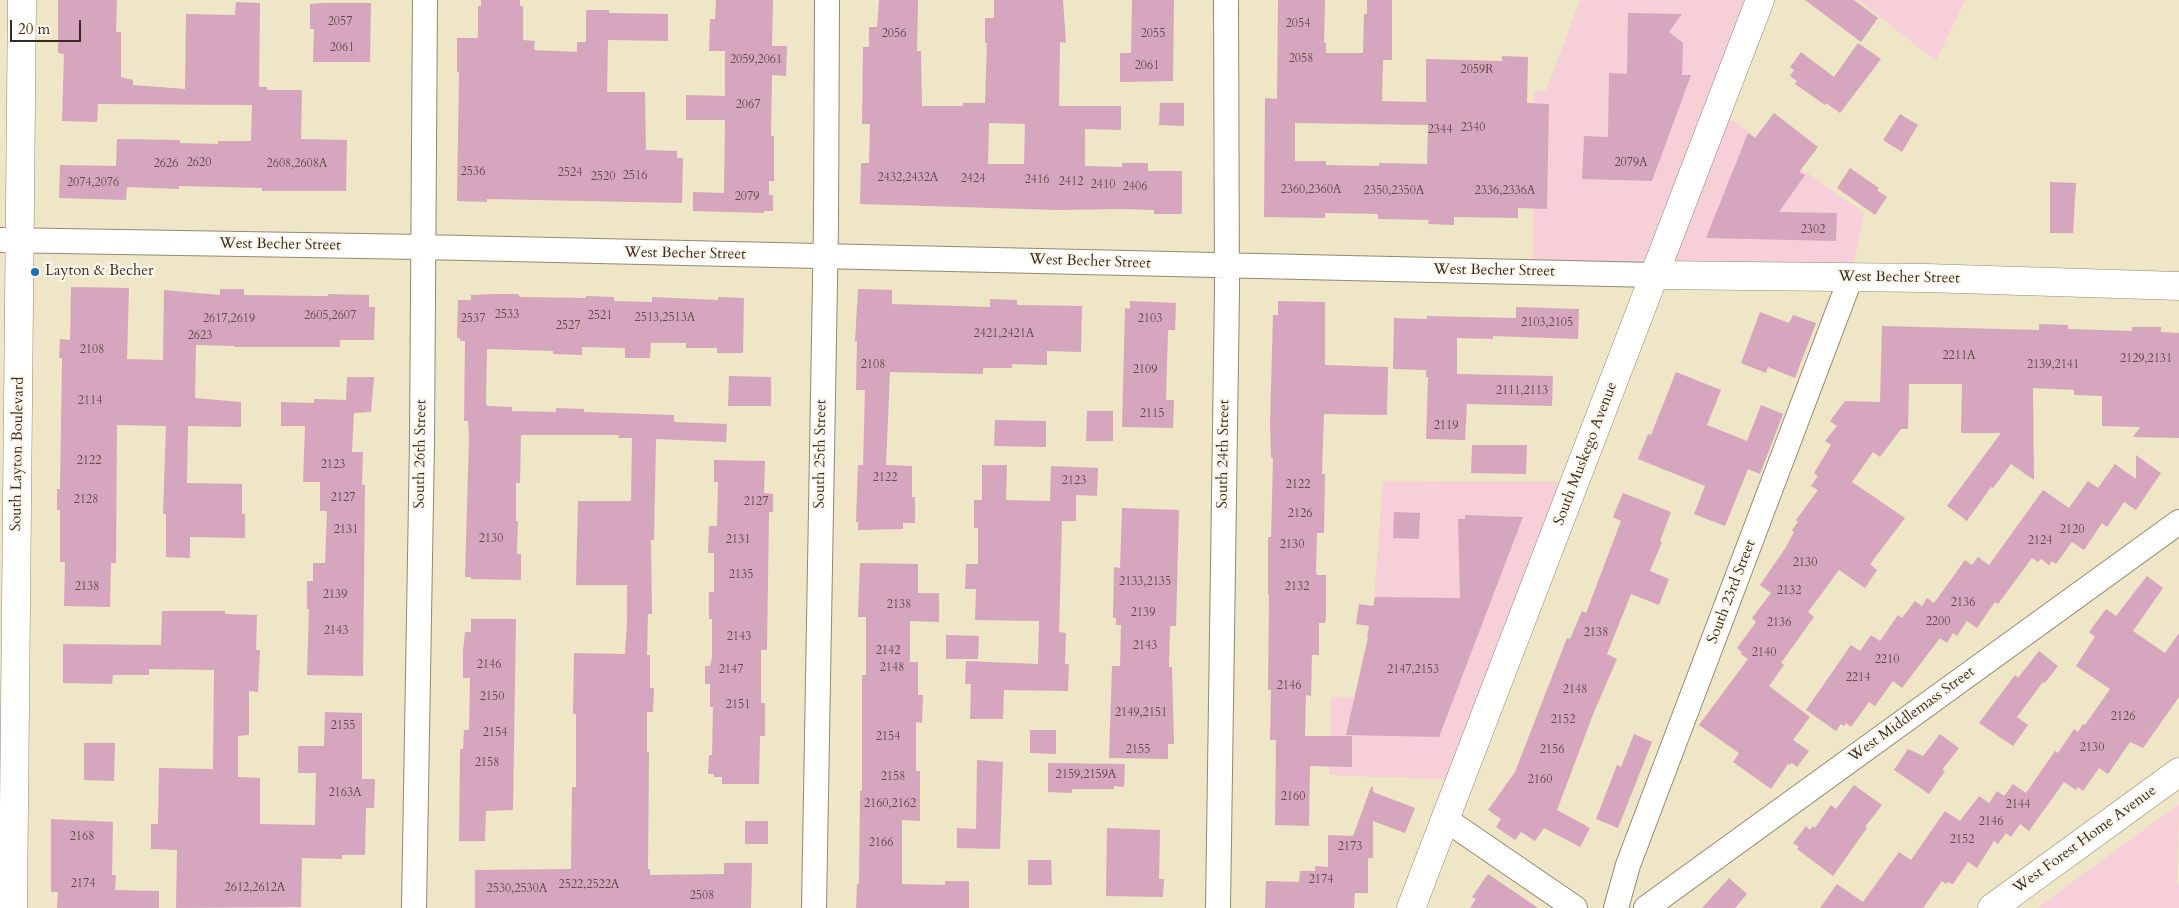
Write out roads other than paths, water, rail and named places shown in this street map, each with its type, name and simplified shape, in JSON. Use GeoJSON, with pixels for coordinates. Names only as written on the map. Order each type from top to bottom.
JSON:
{"type":"FeatureCollection","features":[{"type":"Feature","properties":{"kind":"street","name":"South Layton Boulevard"},"geometry":{"type":"LineString","coordinates":[[13,908],[10,240],[22,0]]}},
{"type":"Feature","properties":{"kind":"street","name":"South 26th Street"},"geometry":{"type":"LineString","coordinates":[[414,908],[422,461],[425,0]]}},
{"type":"Feature","properties":{"kind":"street","name":"South 25th Street"},"geometry":{"type":"LineString","coordinates":[[814,908],[825,257],[827,0]]}},
{"type":"Feature","properties":{"kind":"street","name":"South 24th Street"},"geometry":{"type":"LineString","coordinates":[[1218,908],[1227,266],[1226,0]]}},
{"type":"Feature","properties":{"kind":"street","name":"South Muskego Avenue"},"geometry":{"type":"LineString","coordinates":[[1411,908],[1760,0]]}},
{"type":"Feature","properties":{"kind":"street","name":"West Becher Street"},"geometry":{"type":"LineString","coordinates":[[10,240],[422,247],[1655,275],[1851,277],[2179,286]]}},
{"type":"Feature","properties":{"kind":"street","name":"South 23rd Street"},"geometry":{"type":"LineString","coordinates":[[1616,908],[1628,865],[1851,277]]}},
{"type":"Feature","properties":{"kind":"street","name":"West Middlemass Street"},"geometry":{"type":"LineString","coordinates":[[1646,908],[2179,522]]}},
{"type":"Feature","properties":{"kind":"street","name":"West Forest Home Avenue"},"geometry":{"type":"LineString","coordinates":[[1992,908],[2179,772]]}},
{"type":"Feature","properties":{"kind":"street"},"geometry":{"type":"LineString","coordinates":[[1445,819],[1575,908]]}},
{"type":"Feature","properties":{"kind":"place","name":"Layton & Becher"},"geometry":{"type":"Point","coordinates":[35,272]}}]}
